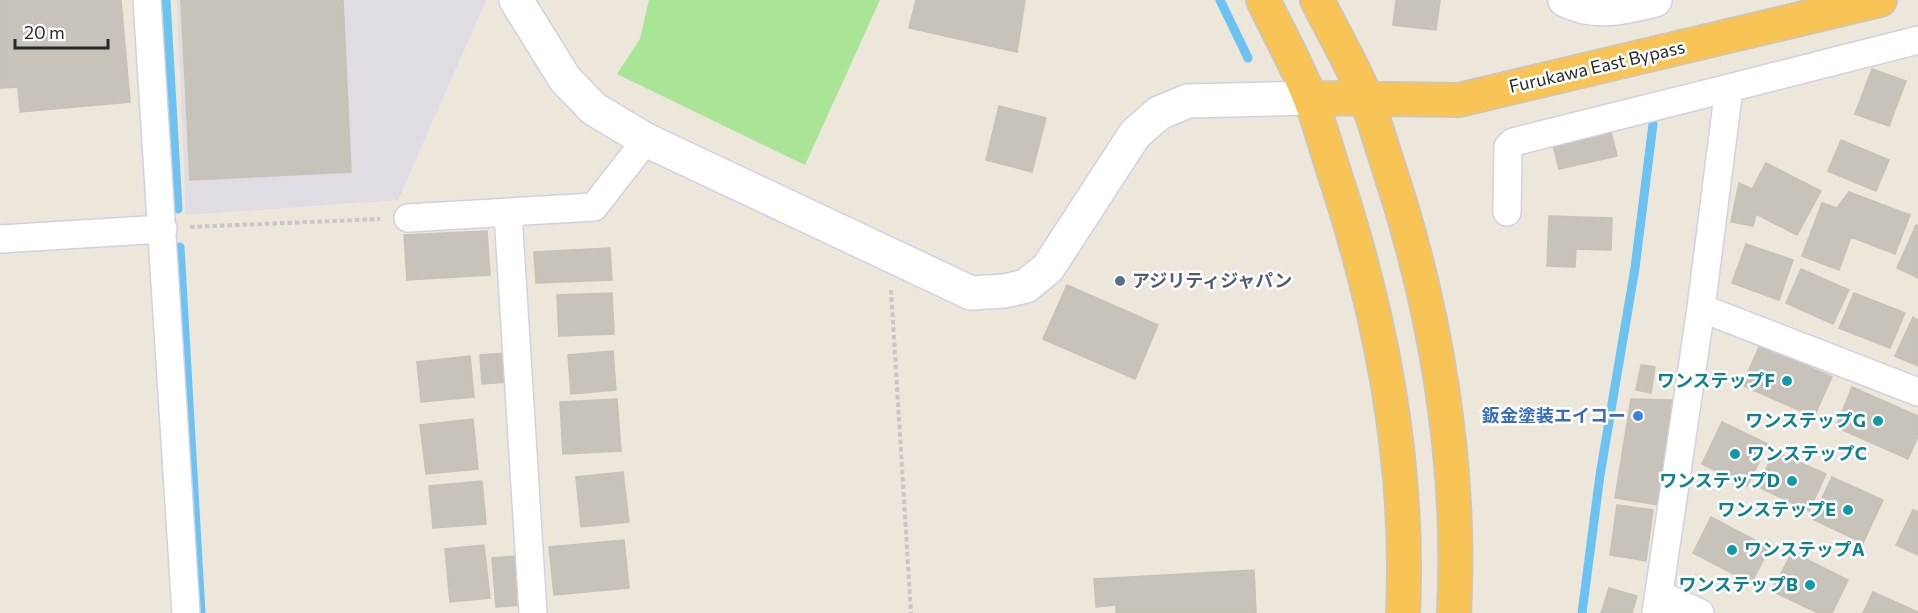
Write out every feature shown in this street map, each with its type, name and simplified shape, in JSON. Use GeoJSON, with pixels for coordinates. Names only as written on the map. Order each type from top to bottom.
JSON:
{"type":"FeatureCollection","features":[{"type":"Feature","properties":{"kind":"highway"},"geometry":{"type":"LineString","coordinates":[[1263,0],[1310,98],[1355,234],[1384,356],[1400,463],[1403,613]]}},
{"type":"Feature","properties":{"kind":"highway"},"geometry":{"type":"LineString","coordinates":[[1317,0],[1365,98],[1405,216],[1434,339],[1450,457],[1456,581],[1454,613]]}},
{"type":"Feature","properties":{"kind":"highway","name":"Furukawa East Bypass"},"geometry":{"type":"LineString","coordinates":[[1310,98],[1459,100],[1880,0]]}},
{"type":"Feature","properties":{"kind":"street"},"geometry":{"type":"LineString","coordinates":[[147,0],[186,613]]}},
{"type":"Feature","properties":{"kind":"street"},"geometry":{"type":"LineString","coordinates":[[516,0],[565,79],[594,109],[646,140],[971,292],[1004,291],[1026,286],[1048,268],[1135,134],[1159,113],[1188,101],[1286,96],[1310,98]]}},
{"type":"Feature","properties":{"kind":"street"},"geometry":{"type":"LineString","coordinates":[[1565,0],[1585,8],[1606,10],[1654,0]]}},
{"type":"Feature","properties":{"kind":"street"},"geometry":{"type":"LineString","coordinates":[[1507,212],[1508,147],[1513,142],[1918,40]]}},
{"type":"Feature","properties":{"kind":"street"},"geometry":{"type":"LineString","coordinates":[[1700,613],[1657,603],[1701,309],[1729,88]]}},
{"type":"Feature","properties":{"kind":"street"},"geometry":{"type":"LineString","coordinates":[[408,218],[594,207],[646,140]]}},
{"type":"Feature","properties":{"kind":"street"},"geometry":{"type":"LineString","coordinates":[[508,213],[533,613]]}},
{"type":"Feature","properties":{"kind":"street"},"geometry":{"type":"LineString","coordinates":[[0,239],[163,229]]}},
{"type":"Feature","properties":{"kind":"street"},"geometry":{"type":"LineString","coordinates":[[1701,309],[1918,392]]}},
{"type":"Feature","properties":{"kind":"path"},"geometry":{"type":"LineString","coordinates":[[163,229],[408,218]]}},
{"type":"Feature","properties":{"kind":"path"},"geometry":{"type":"LineString","coordinates":[[889,253],[911,613]]}},
{"type":"Feature","properties":{"kind":"shaded area"},"geometry":{"type":"Polygon","coordinates":[[[177,0],[486,0],[398,200],[186,215],[177,0]]]}},
{"type":"Feature","properties":{"kind":"green space"},"geometry":{"type":"Polygon","coordinates":[[[649,0],[880,0],[805,165],[617,74],[640,39],[649,0]]]}},
{"type":"Feature","properties":{"kind":"building"},"geometry":{"type":"Polygon","coordinates":[[[0,0],[121,0],[130,102],[20,112],[18,87],[0,88],[0,0]]]}},
{"type":"Feature","properties":{"kind":"building"},"geometry":{"type":"Polygon","coordinates":[[[181,0],[343,0],[351,172],[190,180],[181,0]]]}},
{"type":"Feature","properties":{"kind":"building"},"geometry":{"type":"Polygon","coordinates":[[[916,0],[1025,0],[1017,52],[909,28],[916,0]]]}},
{"type":"Feature","properties":{"kind":"building"},"geometry":{"type":"Polygon","coordinates":[[[1396,0],[1440,0],[1436,30],[1393,25],[1396,0]]]}},
{"type":"Feature","properties":{"kind":"building"},"geometry":{"type":"Polygon","coordinates":[[[1872,69],[1906,81],[1889,126],[1855,114],[1872,69]]]}},
{"type":"Feature","properties":{"kind":"building"},"geometry":{"type":"Polygon","coordinates":[[[999,106],[1046,118],[1032,172],[986,160],[999,106]]]}},
{"type":"Feature","properties":{"kind":"building"},"geometry":{"type":"Polygon","coordinates":[[[1611,132],[1617,156],[1559,169],[1553,145],[1611,132]]]}},
{"type":"Feature","properties":{"kind":"building"},"geometry":{"type":"Polygon","coordinates":[[[1841,140],[1889,160],[1876,191],[1828,171],[1841,140]]]}},
{"type":"Feature","properties":{"kind":"building"},"geometry":{"type":"Polygon","coordinates":[[[1766,163],[1821,191],[1797,235],[1756,214],[1753,226],[1731,222],[1739,183],[1752,189],[1766,163]]]}},
{"type":"Feature","properties":{"kind":"building"},"geometry":{"type":"Polygon","coordinates":[[[1849,192],[1910,215],[1895,254],[1851,237],[1839,270],[1802,256],[1822,203],[1837,208],[1849,192]]]}},
{"type":"Feature","properties":{"kind":"building"},"geometry":{"type":"Polygon","coordinates":[[[1549,216],[1612,218],[1611,250],[1576,249],[1575,267],[1547,266],[1549,216]]]}},
{"type":"Feature","properties":{"kind":"building"},"geometry":{"type":"Polygon","coordinates":[[[1916,225],[1918,226],[1918,278],[1897,268],[1916,225]]]}},
{"type":"Feature","properties":{"kind":"building"},"geometry":{"type":"Polygon","coordinates":[[[487,231],[490,275],[407,280],[404,235],[487,231]]]}},
{"type":"Feature","properties":{"kind":"building"},"geometry":{"type":"Polygon","coordinates":[[[1746,244],[1793,260],[1779,300],[1732,283],[1746,244]]]}},
{"type":"Feature","properties":{"kind":"building"},"geometry":{"type":"Polygon","coordinates":[[[610,248],[612,280],[536,283],[534,252],[610,248]]]}},
{"type":"Feature","properties":{"kind":"building"},"geometry":{"type":"Polygon","coordinates":[[[1801,269],[1849,290],[1833,324],[1786,303],[1801,269]]]}},
{"type":"Feature","properties":{"kind":"building"},"geometry":{"type":"Polygon","coordinates":[[[1067,285],[1158,325],[1135,379],[1043,339],[1067,285]]]}},
{"type":"Feature","properties":{"kind":"building"},"geometry":{"type":"Polygon","coordinates":[[[612,293],[614,334],[559,336],[557,295],[612,293]]]}},
{"type":"Feature","properties":{"kind":"building"},"geometry":{"type":"Polygon","coordinates":[[[1854,293],[1905,313],[1890,348],[1839,328],[1854,293]]]}},
{"type":"Feature","properties":{"kind":"building"},"geometry":{"type":"Polygon","coordinates":[[[1913,317],[1918,320],[1918,366],[1895,356],[1913,317]]]}},
{"type":"Feature","properties":{"kind":"building","name":"ワンステップF"},"geometry":{"type":"Polygon","coordinates":[[[1760,345],[1832,377],[1814,417],[1742,385],[1760,345]]]}},
{"type":"Feature","properties":{"kind":"building"},"geometry":{"type":"Polygon","coordinates":[[[613,351],[616,390],[571,394],[568,355],[613,351]]]}},
{"type":"Feature","properties":{"kind":"building"},"geometry":{"type":"Polygon","coordinates":[[[506,353],[508,382],[482,384],[480,355],[506,353]]]}},
{"type":"Feature","properties":{"kind":"building"},"geometry":{"type":"Polygon","coordinates":[[[470,356],[474,397],[421,402],[417,362],[470,356]]]}},
{"type":"Feature","properties":{"kind":"building"},"geometry":{"type":"Polygon","coordinates":[[[1641,365],[1655,367],[1651,393],[1636,390],[1641,365]]]}},
{"type":"Feature","properties":{"kind":"building","name":"ワンステップG"},"geometry":{"type":"Polygon","coordinates":[[[1852,387],[1918,416],[1918,436],[1908,459],[1836,427],[1852,387]]]}},
{"type":"Feature","properties":{"kind":"building"},"geometry":{"type":"Polygon","coordinates":[[[617,399],[621,451],[563,454],[560,402],[617,399]]]}},
{"type":"Feature","properties":{"kind":"building"},"geometry":{"type":"Polygon","coordinates":[[[1631,399],[1672,400],[1658,505],[1615,498],[1631,399]]]}},
{"type":"Feature","properties":{"kind":"building"},"geometry":{"type":"Polygon","coordinates":[[[473,419],[478,469],[426,474],[420,425],[473,419]]]}},
{"type":"Feature","properties":{"kind":"building","name":"ワンステップC"},"geometry":{"type":"Polygon","coordinates":[[[1722,422],[1768,444],[1747,486],[1702,464],[1722,422]]]}},
{"type":"Feature","properties":{"kind":"building","name":"ワンステップD"},"geometry":{"type":"Polygon","coordinates":[[[1774,451],[1826,474],[1809,511],[1758,487],[1774,451]]]}},
{"type":"Feature","properties":{"kind":"building"},"geometry":{"type":"Polygon","coordinates":[[[623,472],[629,522],[581,527],[576,477],[623,472]]]}},
{"type":"Feature","properties":{"kind":"building","name":"ワンステップE"},"geometry":{"type":"Polygon","coordinates":[[[1832,477],[1883,500],[1863,543],[1812,519],[1832,477]]]}},
{"type":"Feature","properties":{"kind":"building"},"geometry":{"type":"Polygon","coordinates":[[[482,481],[486,524],[433,528],[429,486],[482,481]]]}},
{"type":"Feature","properties":{"kind":"building"},"geometry":{"type":"Polygon","coordinates":[[[1617,505],[1653,510],[1646,561],[1610,555],[1617,505]]]}},
{"type":"Feature","properties":{"kind":"building"},"geometry":{"type":"Polygon","coordinates":[[[1913,510],[1918,512],[1918,555],[1896,545],[1913,510]]]}},
{"type":"Feature","properties":{"kind":"building","name":"ワンステップA"},"geometry":{"type":"Polygon","coordinates":[[[1711,517],[1770,548],[1751,583],[1693,553],[1711,517]]]}},
{"type":"Feature","properties":{"kind":"building"},"geometry":{"type":"Polygon","coordinates":[[[624,540],[629,588],[554,595],[549,547],[624,540]]]}},
{"type":"Feature","properties":{"kind":"building"},"geometry":{"type":"Polygon","coordinates":[[[484,545],[490,598],[450,602],[445,549],[484,545]]]}},
{"type":"Feature","properties":{"kind":"building","name":"ワンステップB"},"geometry":{"type":"Polygon","coordinates":[[[1792,552],[1848,580],[1832,613],[1818,613],[1772,591],[1792,552]]]}},
{"type":"Feature","properties":{"kind":"building"},"geometry":{"type":"Polygon","coordinates":[[[518,556],[523,605],[496,607],[492,558],[518,556]]]}},
{"type":"Feature","properties":{"kind":"building"},"geometry":{"type":"Polygon","coordinates":[[[1254,570],[1256,613],[1116,613],[1116,605],[1096,607],[1094,579],[1254,570]]]}},
{"type":"Feature","properties":{"kind":"building"},"geometry":{"type":"Polygon","coordinates":[[[1609,588],[1637,596],[1632,613],[1601,613],[1609,588]]]}},
{"type":"Feature","properties":{"kind":"building"},"geometry":{"type":"Polygon","coordinates":[[[1873,592],[1918,612],[1918,613],[1863,613],[1873,592]]]}},
{"type":"Feature","properties":{"kind":"waterway"},"geometry":{"type":"LineString","coordinates":[[166,0],[178,209]]}},
{"type":"Feature","properties":{"kind":"waterway"},"geometry":{"type":"LineString","coordinates":[[1220,0],[1248,58]]}},
{"type":"Feature","properties":{"kind":"waterway"},"geometry":{"type":"LineString","coordinates":[[1582,613],[1600,475],[1635,268],[1653,124]]}},
{"type":"Feature","properties":{"kind":"waterway"},"geometry":{"type":"LineString","coordinates":[[180,247],[201,613]]}},
{"type":"Feature","properties":{"kind":"place","name":"アジリティジャパン"},"geometry":{"type":"Point","coordinates":[1120,281]}},
{"type":"Feature","properties":{"kind":"place","name":"ワンステップF"},"geometry":{"type":"Point","coordinates":[1787,381]}},
{"type":"Feature","properties":{"kind":"place","name":"鈑金塗装エイコー"},"geometry":{"type":"Point","coordinates":[1638,416]}},
{"type":"Feature","properties":{"kind":"place","name":"ワンステップG"},"geometry":{"type":"Point","coordinates":[1878,421]}},
{"type":"Feature","properties":{"kind":"place","name":"ワンステップC"},"geometry":{"type":"Point","coordinates":[1735,454]}},
{"type":"Feature","properties":{"kind":"place","name":"ワンステップD"},"geometry":{"type":"Point","coordinates":[1792,481]}},
{"type":"Feature","properties":{"kind":"place","name":"ワンステップE"},"geometry":{"type":"Point","coordinates":[1848,510]}},
{"type":"Feature","properties":{"kind":"place","name":"ワンステップA"},"geometry":{"type":"Point","coordinates":[1732,550]}},
{"type":"Feature","properties":{"kind":"place","name":"ワンステップB"},"geometry":{"type":"Point","coordinates":[1810,585]}}]}
